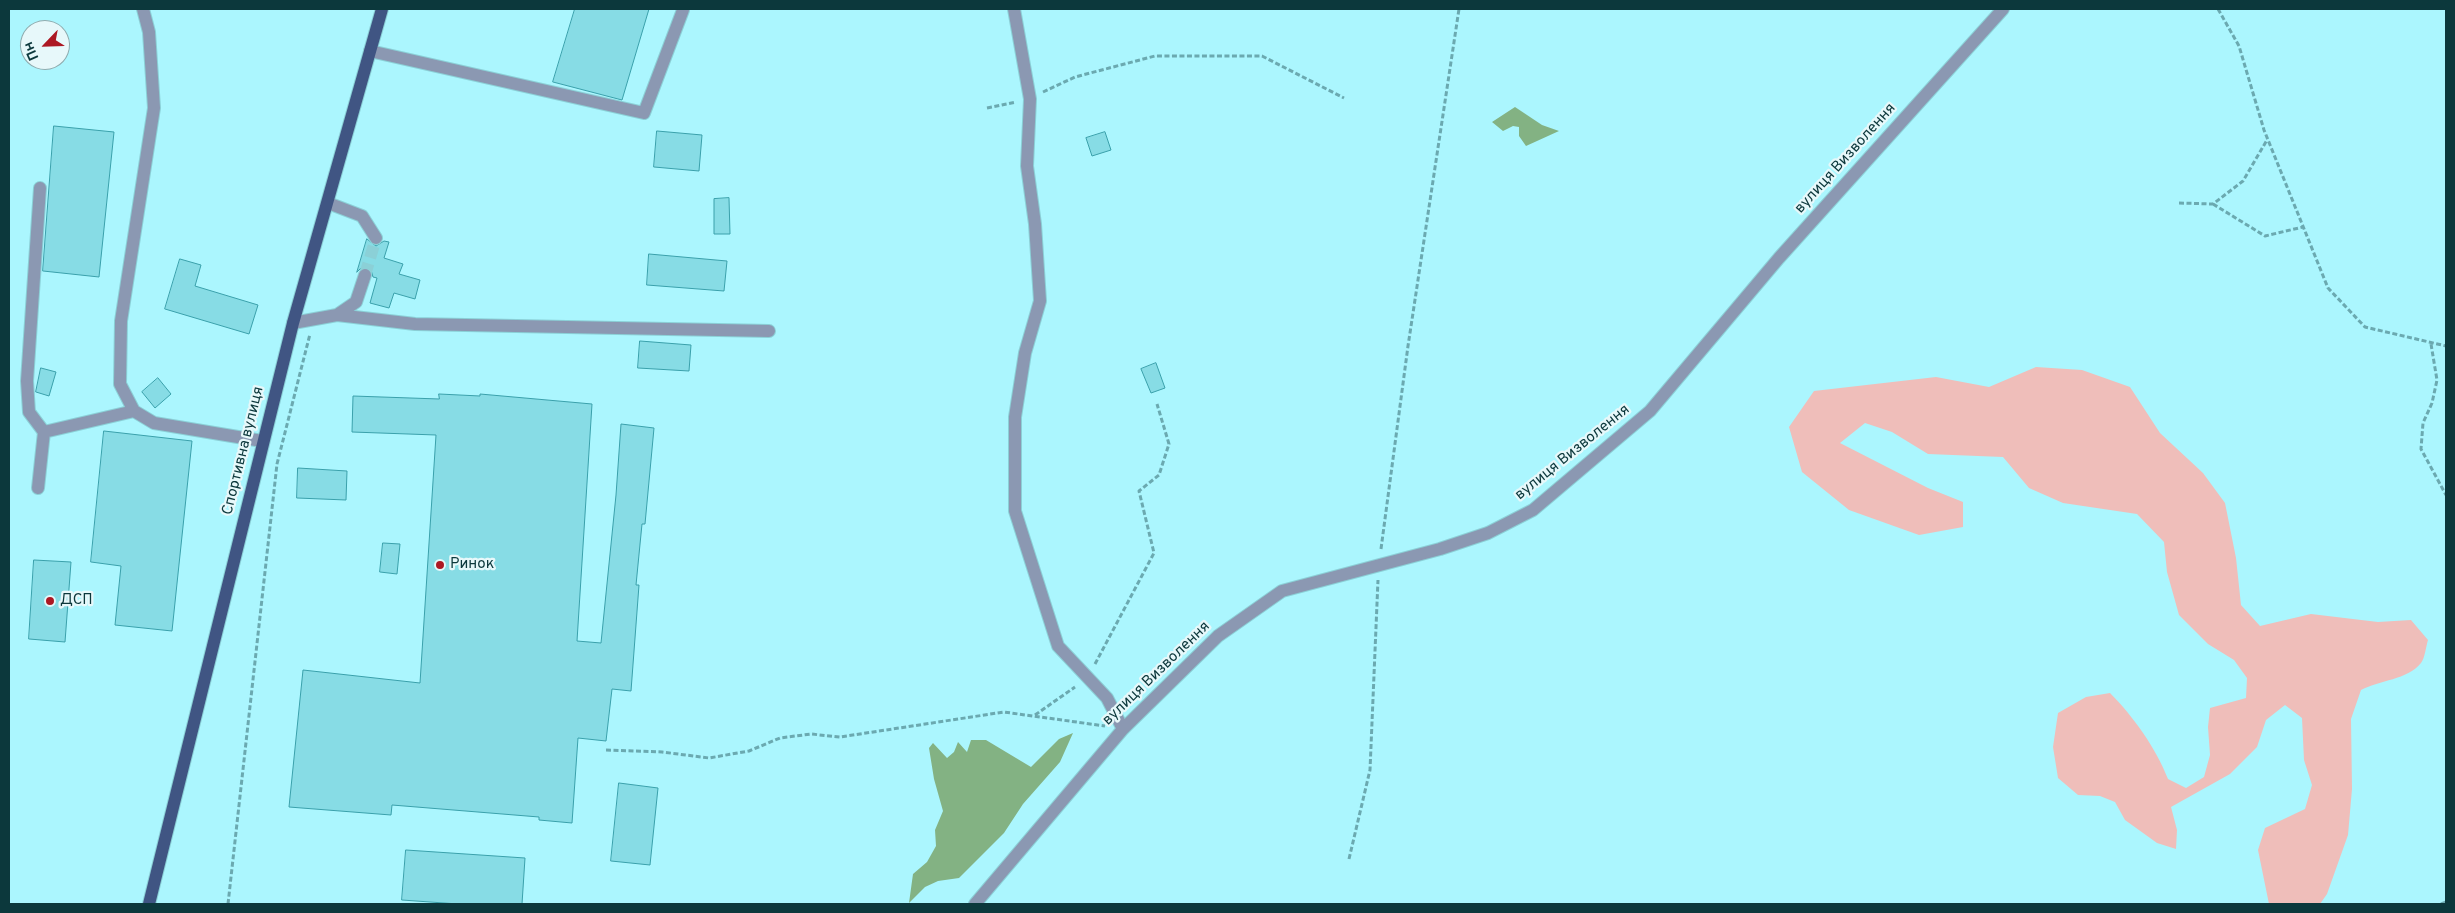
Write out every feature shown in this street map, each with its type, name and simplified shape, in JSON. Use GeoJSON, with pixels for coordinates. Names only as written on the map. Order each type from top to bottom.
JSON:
{"type":"FeatureCollection","features":[{"type":"Feature","properties":{"kind":"main road","name":"Спортивна вулиця"},"geometry":{"type":"LineString","coordinates":[[149,904],[262,441],[293,323],[382,9]]}},
{"type":"Feature","properties":{"kind":"street"},"geometry":{"type":"LineString","coordinates":[[143,9],[149,32],[154,108],[121,321],[120,384],[134,412],[154,423],[262,441]]}},
{"type":"Feature","properties":{"kind":"street"},"geometry":{"type":"LineString","coordinates":[[1014,9],[1030,99],[1027,166],[1035,224],[1040,301],[1025,353],[1016,417],[1014,511],[1058,646],[1107,698],[1123,728]]}},
{"type":"Feature","properties":{"kind":"street","name":"вулиця Визволення"},"geometry":{"type":"LineString","coordinates":[[975,904],[1123,728],[1218,636],[1282,591],[1488,534],[1532,510],[1650,411],[1779,258],[2003,9]]}},
{"type":"Feature","properties":{"kind":"street"},"geometry":{"type":"LineString","coordinates":[[370,51],[644,113],[683,10]]}},
{"type":"Feature","properties":{"kind":"street"},"geometry":{"type":"LineString","coordinates":[[38,488],[44,432],[29,412],[27,381],[40,188]]}},
{"type":"Feature","properties":{"kind":"street"},"geometry":{"type":"LineString","coordinates":[[328,203],[362,216],[376,238]]}},
{"type":"Feature","properties":{"kind":"street"},"geometry":{"type":"LineString","coordinates":[[337,315],[356,302],[366,275]]}},
{"type":"Feature","properties":{"kind":"street"},"geometry":{"type":"LineString","coordinates":[[293,323],[337,315],[415,324],[769,331]]}},
{"type":"Feature","properties":{"kind":"street"},"geometry":{"type":"LineString","coordinates":[[44,432],[134,412]]}},
{"type":"Feature","properties":{"kind":"path"},"geometry":{"type":"LineString","coordinates":[[1349,859],[1370,770],[1379,565],[1408,346],[1459,9]]}},
{"type":"Feature","properties":{"kind":"path"},"geometry":{"type":"LineString","coordinates":[[2218,9],[2239,46],[2268,139],[2328,288],[2365,327],[2446,346]]}},
{"type":"Feature","properties":{"kind":"path"},"geometry":{"type":"LineString","coordinates":[[988,108],[1030,99],[1075,76],[1155,56],[1262,56],[1344,98]]}},
{"type":"Feature","properties":{"kind":"path"},"geometry":{"type":"LineString","coordinates":[[2213,204],[2243,181],[2268,139]]}},
{"type":"Feature","properties":{"kind":"path"},"geometry":{"type":"LineString","coordinates":[[2179,203],[2213,204],[2266,236],[2303,228]]}},
{"type":"Feature","properties":{"kind":"path"},"geometry":{"type":"LineString","coordinates":[[228,904],[277,464],[313,319]]}},
{"type":"Feature","properties":{"kind":"path"},"geometry":{"type":"LineString","coordinates":[[2431,344],[2437,380],[2432,403],[2423,423],[2422,449],[2446,495]]}},
{"type":"Feature","properties":{"kind":"path"},"geometry":{"type":"LineString","coordinates":[[1035,715],[1088,677],[1154,553],[1139,491],[1159,475],[1169,444],[1157,404]]}},
{"type":"Feature","properties":{"kind":"path"},"geometry":{"type":"LineString","coordinates":[[606,750],[662,752],[709,758],[749,751],[780,738],[811,734],[840,737],[1004,712],[1123,728]]}},
{"type":"Feature","properties":{"kind":"path"},"geometry":{"type":"LineString","coordinates":[[2442,904],[2446,902]]}},
{"type":"Feature","properties":{"kind":"shaded area"},"geometry":{"type":"Polygon","coordinates":[[[1515,107],[1542,125],[1559,131],[1526,146],[1519,136],[1519,127],[1513,126],[1503,131],[1492,122],[1515,107]]]}},
{"type":"Feature","properties":{"kind":"shaded area"},"geometry":{"type":"Polygon","coordinates":[[[2036,367],[2082,370],[2130,387],[2160,433],[2203,473],[2225,503],[2236,558],[2241,605],[2260,626],[2311,614],[2378,622],[2411,620],[2428,640],[2422,661],[2415,669],[2361,690],[2351,719],[2352,789],[2348,835],[2327,894],[2320,904],[2269,904],[2258,850],[2265,828],[2305,809],[2312,785],[2304,760],[2302,718],[2285,705],[2266,720],[2257,747],[2230,774],[2171,807],[2177,830],[2176,849],[2157,843],[2125,820],[2115,802],[2100,796],[2078,795],[2058,778],[2053,747],[2058,713],[2086,697],[2110,693],[2143,733],[2168,779],[2186,788],[2204,777],[2210,755],[2208,727],[2210,708],[2246,698],[2247,678],[2234,660],[2208,644],[2179,615],[2167,572],[2164,542],[2137,514],[2063,503],[2029,488],[2003,457],[1928,454],[1892,432],[1865,423],[1840,443],[1928,488],[1963,502],[1963,527],[1919,535],[1849,510],[1802,472],[1789,427],[1814,391],[1936,377],[1989,387],[2036,367]]]}},
{"type":"Feature","properties":{"kind":"shaded area"},"geometry":{"type":"Polygon","coordinates":[[[1073,733],[1060,762],[1023,804],[1004,833],[959,878],[938,881],[925,887],[909,903],[913,874],[927,862],[936,846],[935,830],[943,811],[934,779],[929,748],[933,743],[947,758],[954,752],[958,742],[967,752],[971,740],[986,740],[1031,767],[1059,739],[1073,733]]]}},
{"type":"Feature","properties":{"kind":"building"},"geometry":{"type":"Polygon","coordinates":[[[575,9],[649,9],[622,100],[553,82],[575,9]]]}},
{"type":"Feature","properties":{"kind":"building"},"geometry":{"type":"Polygon","coordinates":[[[54,126],[114,132],[99,277],[43,271],[54,126]]]}},
{"type":"Feature","properties":{"kind":"building"},"geometry":{"type":"Polygon","coordinates":[[[657,131],[702,135],[699,171],[654,167],[657,131]]]}},
{"type":"Feature","properties":{"kind":"building"},"geometry":{"type":"Polygon","coordinates":[[[1105,132],[1111,150],[1092,156],[1086,138],[1105,132]]]}},
{"type":"Feature","properties":{"kind":"building"},"geometry":{"type":"Polygon","coordinates":[[[729,198],[730,234],[714,234],[714,199],[729,198]]]}},
{"type":"Feature","properties":{"kind":"building"},"geometry":{"type":"Polygon","coordinates":[[[367,239],[376,246],[384,241],[389,242],[384,258],[403,264],[399,274],[420,280],[415,299],[394,293],[389,308],[370,303],[377,278],[373,277],[371,270],[367,267],[357,272],[367,239]]]}},
{"type":"Feature","properties":{"kind":"building"},"geometry":{"type":"Polygon","coordinates":[[[649,254],[727,261],[724,291],[647,285],[649,254]]]}},
{"type":"Feature","properties":{"kind":"building"},"geometry":{"type":"Polygon","coordinates":[[[180,259],[201,265],[195,286],[258,305],[249,334],[165,309],[180,259]]]}},
{"type":"Feature","properties":{"kind":"building"},"geometry":{"type":"Polygon","coordinates":[[[640,341],[691,345],[689,371],[638,368],[640,341]]]}},
{"type":"Feature","properties":{"kind":"building"},"geometry":{"type":"Polygon","coordinates":[[[1156,363],[1165,388],[1151,393],[1141,369],[1156,363]]]}},
{"type":"Feature","properties":{"kind":"building"},"geometry":{"type":"Polygon","coordinates":[[[41,368],[56,372],[49,396],[36,392],[41,368]]]}},
{"type":"Feature","properties":{"kind":"building"},"geometry":{"type":"Polygon","coordinates":[[[158,378],[171,394],[155,408],[142,392],[158,378]]]}},
{"type":"Feature","properties":{"kind":"building"},"geometry":{"type":"Polygon","coordinates":[[[439,394],[480,396],[480,394],[592,404],[577,641],[601,643],[621,424],[654,428],[645,524],[642,524],[636,585],[639,585],[631,691],[612,689],[606,741],[578,738],[572,823],[539,820],[539,817],[392,805],[391,815],[289,807],[303,670],[420,683],[436,435],[352,432],[353,396],[439,399],[439,394]]]}},
{"type":"Feature","properties":{"kind":"building"},"geometry":{"type":"Polygon","coordinates":[[[104,431],[192,441],[172,631],[115,625],[121,566],[91,562],[104,431]]]}},
{"type":"Feature","properties":{"kind":"building"},"geometry":{"type":"Polygon","coordinates":[[[298,468],[347,471],[346,500],[297,498],[298,468]]]}},
{"type":"Feature","properties":{"kind":"building"},"geometry":{"type":"Polygon","coordinates":[[[383,543],[400,544],[397,574],[380,572],[383,543]]]}},
{"type":"Feature","properties":{"kind":"building","name":"ДСП"},"geometry":{"type":"Polygon","coordinates":[[[34,560],[71,562],[65,642],[29,639],[34,560]]]}},
{"type":"Feature","properties":{"kind":"building"},"geometry":{"type":"Polygon","coordinates":[[[619,783],[658,788],[650,865],[611,861],[619,783]]]}},
{"type":"Feature","properties":{"kind":"building"},"geometry":{"type":"Polygon","coordinates":[[[406,850],[525,858],[522,904],[458,904],[402,900],[406,850]]]}},
{"type":"Feature","properties":{"kind":"tunnel"},"geometry":{"type":"LineString","coordinates":[[365,275],[376,238]]}},
{"type":"Feature","properties":{"kind":"place","name":"Ринок"},"geometry":{"type":"Point","coordinates":[440,565]}},
{"type":"Feature","properties":{"kind":"place","name":"ДСП"},"geometry":{"type":"Point","coordinates":[50,601]}}]}
